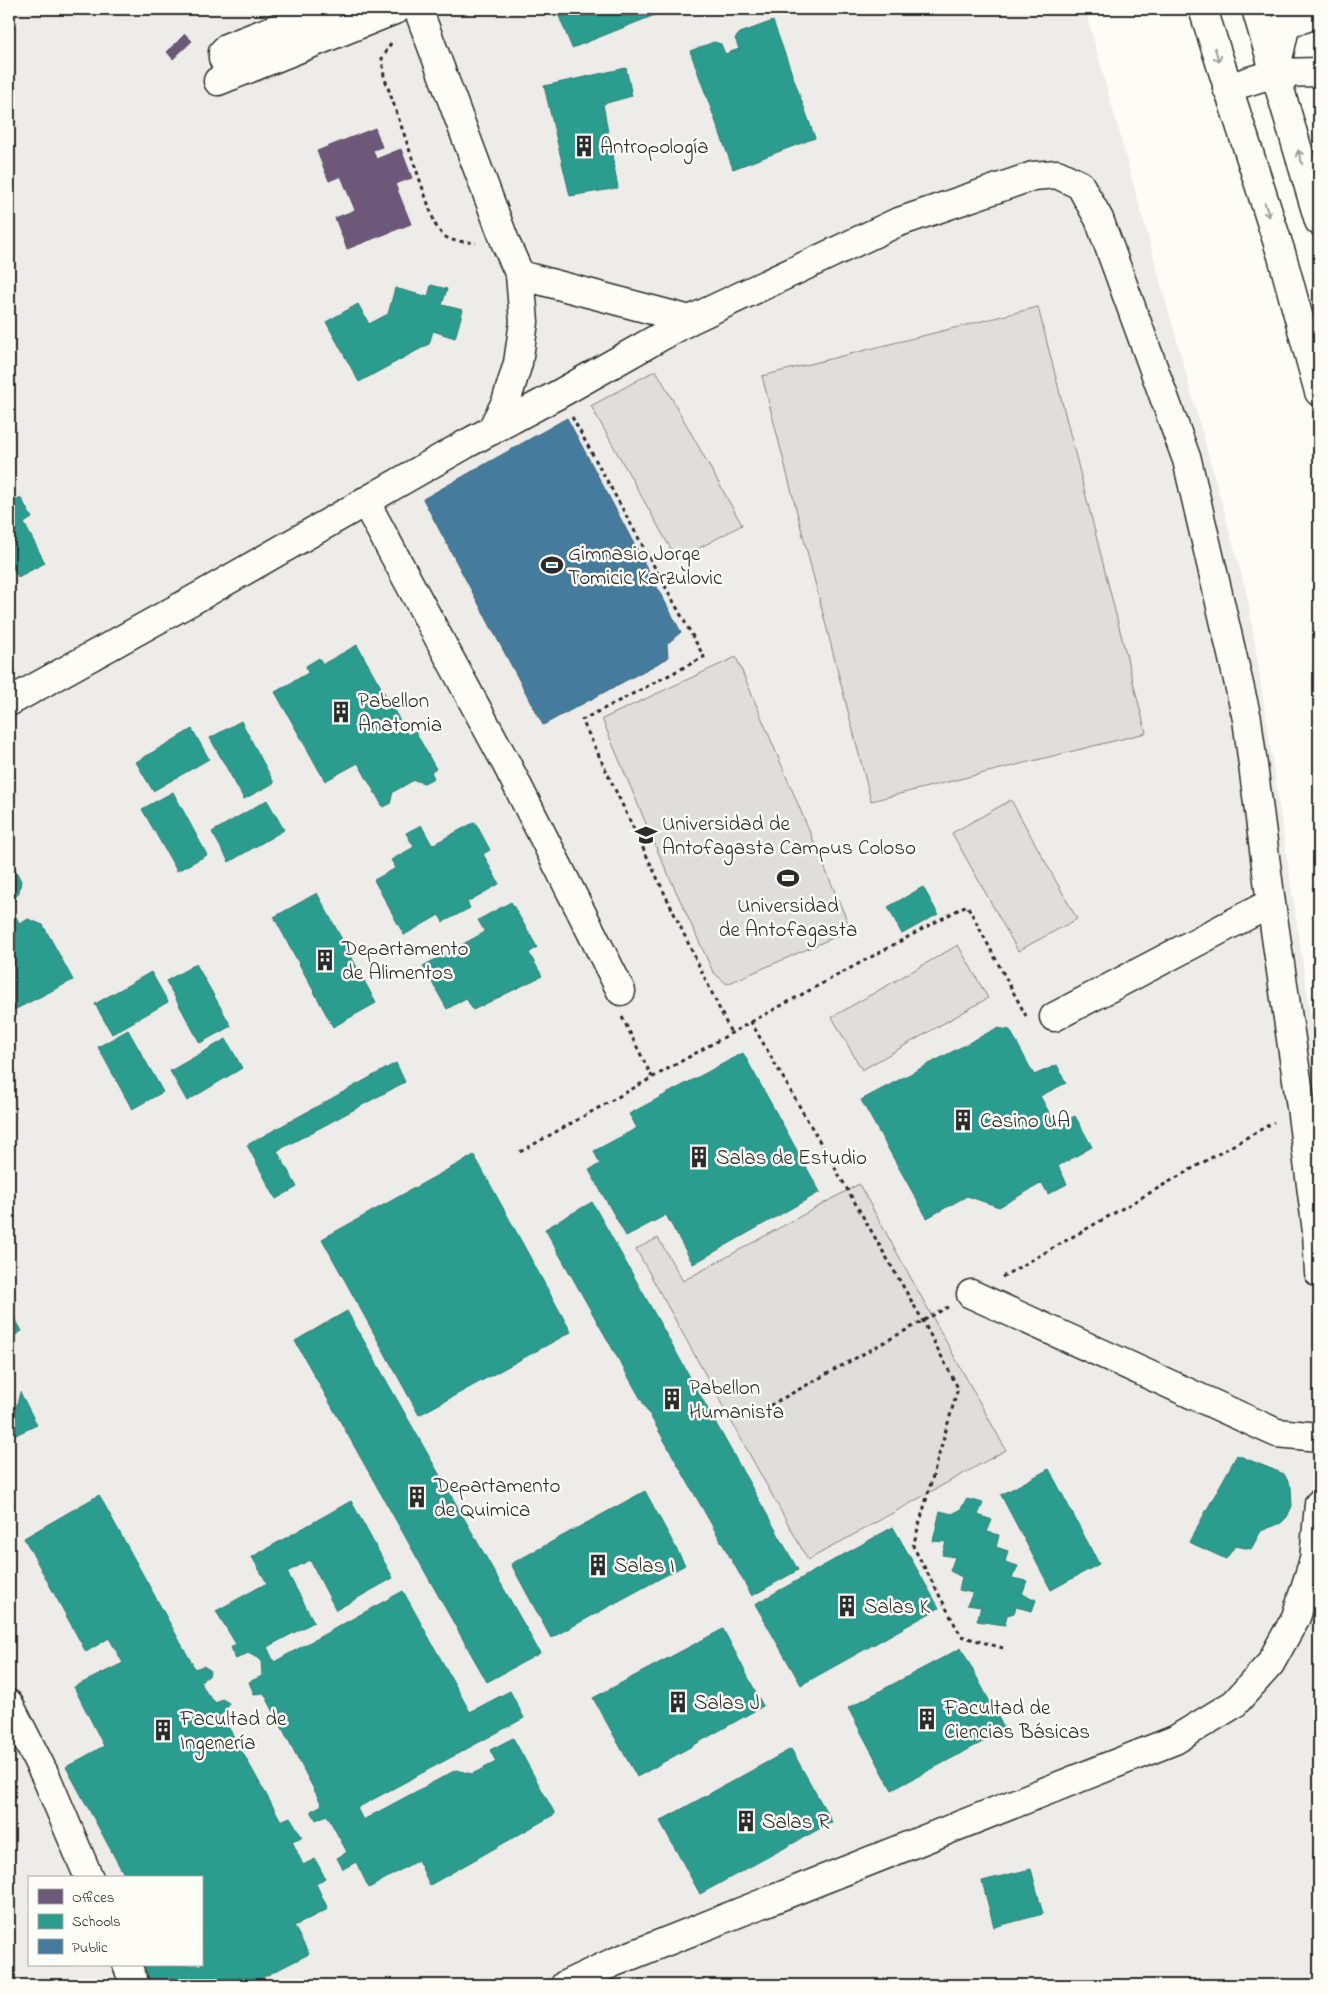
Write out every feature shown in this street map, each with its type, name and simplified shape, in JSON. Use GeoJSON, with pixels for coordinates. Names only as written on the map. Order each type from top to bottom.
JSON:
{"type":"FeatureCollection","features":[{"type":"Feature","properties":{"kind":"main road"},"geometry":{"type":"LineString","coordinates":[[327,9],[228,48],[223,52],[224,78],[388,11],[520,275],[524,322],[518,363],[506,402],[491,431]]}},
{"type":"Feature","properties":{"kind":"main road"},"geometry":{"type":"LineString","coordinates":[[1203,9],[1282,256],[1319,392]]}},
{"type":"Feature","properties":{"kind":"main road"},"geometry":{"type":"LineString","coordinates":[[1256,9],[1319,220]]}},
{"type":"Feature","properties":{"kind":"main road"},"geometry":{"type":"LineString","coordinates":[[1275,73],[1286,24],[1305,18],[1314,9]]}},
{"type":"Feature","properties":{"kind":"main road"},"geometry":{"type":"LineString","coordinates":[[1227,88],[1275,73],[1319,72]]}},
{"type":"Feature","properties":{"kind":"main road"},"geometry":{"type":"LineString","coordinates":[[9,702],[690,320],[896,223],[1034,176],[1057,174],[1080,185],[1099,219],[1187,460],[1247,719],[1271,903],[1301,1107],[1313,1159],[1319,1273]]}},
{"type":"Feature","properties":{"kind":"main road"},"geometry":{"type":"LineString","coordinates":[[520,275],[690,320]]}},
{"type":"Feature","properties":{"kind":"main road"},"geometry":{"type":"LineString","coordinates":[[365,501],[506,763],[621,1003]]}},
{"type":"Feature","properties":{"kind":"main road"},"geometry":{"type":"LineString","coordinates":[[1054,1017],[1271,903]]}},
{"type":"Feature","properties":{"kind":"main road"},"geometry":{"type":"LineString","coordinates":[[971,1294],[1277,1433],[1319,1437]]}},
{"type":"Feature","properties":{"kind":"main road"},"geometry":{"type":"LineString","coordinates":[[565,1985],[612,1963],[1175,1740],[1234,1704],[1270,1664],[1296,1617],[1314,1560],[1319,1504]]}},
{"type":"Feature","properties":{"kind":"main road"},"geometry":{"type":"LineString","coordinates":[[9,1704],[47,1779],[88,1876]]}},
{"type":"Feature","properties":{"kind":"main road"},"geometry":{"type":"LineString","coordinates":[[126,1966],[135,1985]]}},
{"type":"Feature","properties":{"kind":"path"},"geometry":{"type":"LineString","coordinates":[[388,11],[399,26],[382,58],[384,76],[435,224],[441,235],[448,239],[480,244]]}},
{"type":"Feature","properties":{"kind":"path"},"geometry":{"type":"LineString","coordinates":[[559,394],[704,657],[582,720],[731,1033]]}},
{"type":"Feature","properties":{"kind":"path"},"geometry":{"type":"LineString","coordinates":[[520,1152],[731,1033],[967,905],[1032,1029],[1054,1017]]}},
{"type":"Feature","properties":{"kind":"path"},"geometry":{"type":"LineString","coordinates":[[621,1003],[652,1077]]}},
{"type":"Feature","properties":{"kind":"path"},"geometry":{"type":"LineString","coordinates":[[751,1022],[923,1321],[958,1388],[913,1546],[961,1636],[1003,1648]]}},
{"type":"Feature","properties":{"kind":"path"},"geometry":{"type":"LineString","coordinates":[[749,1417],[1301,1107]]}},
{"type":"Feature","properties":{"kind":"shaded area","name":"Universidad de Antofagasta Campus Coloso"},"geometry":{"type":"Polygon","coordinates":[[[9,9],[1085,9],[1248,598],[1319,1071],[1319,1985],[9,1985],[9,9]]]}},
{"type":"Feature","properties":{"kind":"shaded area"},"geometry":{"type":"Polygon","coordinates":[[[1038,307],[1146,733],[871,801],[762,376],[1038,307]]]}},
{"type":"Feature","properties":{"kind":"shaded area"},"geometry":{"type":"Polygon","coordinates":[[[656,370],[742,525],[677,560],[591,406],[656,370]]]}},
{"type":"Feature","properties":{"kind":"shaded area"},"geometry":{"type":"Polygon","coordinates":[[[736,657],[851,930],[727,984],[713,972],[658,852],[602,719],[736,657]]]}},
{"type":"Feature","properties":{"kind":"shaded area"},"geometry":{"type":"Polygon","coordinates":[[[1011,800],[1077,919],[1018,951],[952,833],[1011,800]]]}},
{"type":"Feature","properties":{"kind":"shaded area"},"geometry":{"type":"Polygon","coordinates":[[[958,945],[988,998],[862,1070],[832,1017],[958,945]]]}},
{"type":"Feature","properties":{"kind":"shaded area"},"geometry":{"type":"Polygon","coordinates":[[[859,1184],[1006,1450],[808,1560],[636,1249],[658,1238],[683,1281],[859,1184]]]}},
{"type":"Feature","properties":{"kind":"building: Offices"},"geometry":{"type":"Polygon","coordinates":[[[185,34],[192,41],[173,59],[167,52],[185,34]]]}},
{"type":"Feature","properties":{"kind":"building: Offices"},"geometry":{"type":"Polygon","coordinates":[[[375,128],[382,147],[373,150],[376,159],[401,149],[412,178],[395,184],[411,224],[347,249],[335,218],[355,210],[341,176],[329,181],[317,151],[375,128]]]}},
{"type":"Feature","properties":{"kind":"building: Schools"},"geometry":{"type":"Polygon","coordinates":[[[562,9],[659,9],[660,13],[572,48],[557,11],[562,9]]]}},
{"type":"Feature","properties":{"kind":"building: Schools"},"geometry":{"type":"Polygon","coordinates":[[[773,21],[815,138],[733,169],[690,51],[714,42],[721,44],[725,54],[739,49],[735,38],[740,33],[773,21]]]}},
{"type":"Feature","properties":{"kind":"building: Schools","name":"Antropología"},"geometry":{"type":"Polygon","coordinates":[[[626,68],[632,96],[603,104],[618,188],[570,196],[544,86],[626,68]]]}},
{"type":"Feature","properties":{"kind":"building: Schools"},"geometry":{"type":"Polygon","coordinates":[[[431,285],[447,289],[442,305],[463,310],[455,338],[433,331],[429,344],[359,382],[326,322],[358,304],[369,324],[388,314],[395,288],[428,297],[431,285]]]}},
{"type":"Feature","properties":{"kind":"building: Schools"},"geometry":{"type":"Polygon","coordinates":[[[21,498],[32,518],[24,523],[45,563],[18,577],[9,560],[9,499],[11,503],[21,498]]]}},
{"type":"Feature","properties":{"kind":"building: Schools","name":"Pabellon Anatomia"},"geometry":{"type":"Polygon","coordinates":[[[357,645],[408,735],[415,731],[436,769],[431,772],[434,778],[424,783],[414,780],[393,792],[390,804],[383,807],[358,763],[325,781],[275,692],[308,673],[306,666],[319,658],[323,664],[357,645]]]}},
{"type":"Feature","properties":{"kind":"building: Schools"},"geometry":{"type":"Polygon","coordinates":[[[241,721],[274,783],[244,799],[210,738],[241,721]]]}},
{"type":"Feature","properties":{"kind":"building: Schools"},"geometry":{"type":"Polygon","coordinates":[[[192,729],[209,759],[153,791],[136,762],[192,729]]]}},
{"type":"Feature","properties":{"kind":"building: Schools"},"geometry":{"type":"Polygon","coordinates":[[[173,792],[207,855],[177,871],[142,809],[173,792]]]}},
{"type":"Feature","properties":{"kind":"building: Schools"},"geometry":{"type":"Polygon","coordinates":[[[267,800],[284,830],[229,862],[212,832],[267,800]]]}},
{"type":"Feature","properties":{"kind":"building: Schools"},"geometry":{"type":"Polygon","coordinates":[[[475,822],[490,850],[483,854],[499,884],[467,902],[470,908],[443,922],[439,915],[404,935],[374,880],[396,868],[391,860],[414,847],[406,833],[421,825],[432,845],[475,822]]]}},
{"type":"Feature","properties":{"kind":"building: Schools"},"geometry":{"type":"Polygon","coordinates":[[[9,862],[13,865],[21,881],[19,892],[10,906],[20,924],[28,919],[43,925],[73,980],[12,1011],[9,1004],[9,862]]]}},
{"type":"Feature","properties":{"kind":"building: Schools"},"geometry":{"type":"Polygon","coordinates":[[[923,887],[938,914],[902,934],[888,907],[923,887]]]}},
{"type":"Feature","properties":{"kind":"building: Schools","name":"Departamento de Alimentos"},"geometry":{"type":"Polygon","coordinates":[[[317,893],[376,1003],[333,1027],[274,917],[317,893]]]}},
{"type":"Feature","properties":{"kind":"building: Schools"},"geometry":{"type":"Polygon","coordinates":[[[511,902],[537,947],[529,953],[542,976],[473,1010],[466,998],[447,1009],[423,966],[485,932],[478,920],[511,902]]]}},
{"type":"Feature","properties":{"kind":"building: Schools"},"geometry":{"type":"Polygon","coordinates":[[[196,964],[231,1026],[200,1043],[166,981],[196,964]]]}},
{"type":"Feature","properties":{"kind":"building: Schools"},"geometry":{"type":"Polygon","coordinates":[[[151,972],[168,1002],[112,1034],[95,1004],[151,972]]]}},
{"type":"Feature","properties":{"kind":"building: Schools","name":"Casino UA"},"geometry":{"type":"Polygon","coordinates":[[[997,1028],[1010,1030],[1034,1075],[1057,1065],[1066,1083],[1040,1096],[1056,1125],[1075,1116],[1092,1147],[1058,1166],[1067,1184],[1048,1194],[1042,1183],[999,1207],[967,1196],[927,1218],[861,1100],[997,1028]]]}},
{"type":"Feature","properties":{"kind":"building: Schools"},"geometry":{"type":"Polygon","coordinates":[[[128,1030],[163,1092],[132,1109],[98,1047],[128,1030]]]}},
{"type":"Feature","properties":{"kind":"building: Schools"},"geometry":{"type":"Polygon","coordinates":[[[226,1039],[242,1068],[187,1101],[170,1071],[226,1039]]]}},
{"type":"Feature","properties":{"kind":"building: Schools","name":"Salas de Estudio"},"geometry":{"type":"Polygon","coordinates":[[[743,1053],[820,1192],[693,1264],[666,1215],[626,1236],[589,1170],[600,1164],[594,1151],[637,1128],[629,1114],[743,1053]]]}},
{"type":"Feature","properties":{"kind":"building: Schools"},"geometry":{"type":"Polygon","coordinates":[[[396,1063],[405,1082],[277,1151],[297,1187],[276,1199],[247,1145],[396,1063]]]}},
{"type":"Feature","properties":{"kind":"building: Schools"},"geometry":{"type":"Polygon","coordinates":[[[474,1155],[571,1332],[419,1415],[322,1239],[474,1155]]]}},
{"type":"Feature","properties":{"kind":"building: Schools","name":"Pabellon Humanista"},"geometry":{"type":"Polygon","coordinates":[[[592,1202],[798,1570],[752,1596],[545,1229],[592,1202]]]}},
{"type":"Feature","properties":{"kind":"building: Schools"},"geometry":{"type":"Polygon","coordinates":[[[9,1308],[22,1331],[9,1339],[9,1308]]]}},
{"type":"Feature","properties":{"kind":"building: Schools","name":"Departamento de Quimica"},"geometry":{"type":"Polygon","coordinates":[[[347,1311],[540,1653],[487,1682],[295,1341],[347,1311]]]}},
{"type":"Feature","properties":{"kind":"building: Schools"},"geometry":{"type":"Polygon","coordinates":[[[20,1392],[37,1425],[9,1438],[20,1392]]]}},
{"type":"Feature","properties":{"kind":"building: Schools"},"geometry":{"type":"Polygon","coordinates":[[[1237,1455],[1284,1474],[1291,1487],[1292,1506],[1287,1517],[1281,1523],[1261,1531],[1251,1549],[1235,1546],[1226,1559],[1189,1542],[1237,1455]]]}},
{"type":"Feature","properties":{"kind":"building: Schools"},"geometry":{"type":"Polygon","coordinates":[[[1049,1469],[1099,1564],[1051,1590],[1001,1495],[1049,1469]]]}},
{"type":"Feature","properties":{"kind":"building: Schools","name":"Salas I"},"geometry":{"type":"Polygon","coordinates":[[[645,1491],[685,1565],[551,1638],[511,1564],[645,1491]]]}},
{"type":"Feature","properties":{"kind":"building: Schools","name":"Facultad de Ingenería"},"geometry":{"type":"Polygon","coordinates":[[[99,1495],[195,1669],[203,1666],[210,1670],[209,1676],[200,1681],[207,1694],[216,1703],[222,1699],[229,1703],[226,1711],[221,1714],[281,1821],[290,1817],[302,1837],[292,1841],[303,1865],[315,1859],[325,1878],[316,1884],[328,1909],[294,1926],[309,1954],[248,1985],[152,1985],[142,1966],[202,1966],[202,1876],[125,1876],[66,1767],[104,1746],[74,1687],[123,1663],[109,1638],[86,1652],[24,1538],[99,1495]]]}},
{"type":"Feature","properties":{"kind":"building: Schools"},"geometry":{"type":"Polygon","coordinates":[[[967,1499],[983,1503],[978,1515],[992,1520],[987,1532],[999,1535],[996,1547],[1008,1551],[1005,1562],[1018,1566],[1012,1578],[1027,1581],[1022,1594],[1036,1600],[1032,1611],[1016,1607],[1014,1613],[1007,1615],[1005,1625],[977,1621],[981,1607],[967,1605],[973,1593],[959,1590],[962,1577],[950,1571],[955,1557],[942,1555],[946,1542],[933,1541],[940,1511],[952,1514],[960,1510],[967,1499]]]}},
{"type":"Feature","properties":{"kind":"building: Schools","name":"Facultad de Ingenería"},"geometry":{"type":"Polygon","coordinates":[[[351,1501],[393,1578],[336,1610],[310,1560],[287,1572],[314,1622],[267,1647],[274,1662],[403,1591],[470,1712],[510,1691],[524,1718],[357,1808],[363,1820],[456,1770],[472,1774],[496,1762],[490,1750],[513,1738],[555,1814],[430,1885],[418,1860],[369,1888],[356,1862],[343,1869],[337,1858],[347,1852],[327,1815],[316,1820],[311,1811],[322,1805],[264,1693],[254,1694],[249,1682],[262,1676],[261,1660],[248,1653],[236,1659],[230,1648],[236,1644],[216,1611],[267,1583],[252,1557],[351,1501]]]}},
{"type":"Feature","properties":{"kind":"building: Schools","name":"Salas K"},"geometry":{"type":"Polygon","coordinates":[[[893,1527],[939,1608],[801,1685],[755,1604],[893,1527]]]}},
{"type":"Feature","properties":{"kind":"building: Schools","name":"Salas J"},"geometry":{"type":"Polygon","coordinates":[[[723,1629],[763,1706],[637,1777],[593,1698],[723,1629]]]}},
{"type":"Feature","properties":{"kind":"building: Schools","name":"Facultad de Ciencias Básicas"},"geometry":{"type":"Polygon","coordinates":[[[961,1648],[1005,1730],[892,1790],[848,1708],[961,1648]]]}},
{"type":"Feature","properties":{"kind":"building: Schools","name":"Salas R"},"geometry":{"type":"Polygon","coordinates":[[[791,1749],[832,1822],[700,1894],[660,1821],[791,1749]]]}},
{"type":"Feature","properties":{"kind":"building: Schools"},"geometry":{"type":"Polygon","coordinates":[[[1031,1869],[1043,1914],[994,1927],[982,1881],[1031,1869]]]}},
{"type":"Feature","properties":{"kind":"building: Public","name":"Gimnasio Jorge Tomicic Karzulovic"},"geometry":{"type":"Polygon","coordinates":[[[567,418],[681,632],[667,644],[668,658],[543,725],[423,499],[567,418]]]}},
{"type":"Feature","properties":{"kind":"place","name":"Antropología"},"geometry":{"type":"Point","coordinates":[584,146]}},
{"type":"Feature","properties":{"kind":"place","name":"Gimnasio Jorge Tomicic Karzulovic"},"geometry":{"type":"Point","coordinates":[552,565]}},
{"type":"Feature","properties":{"kind":"place","name":"Pabellon Anatomia"},"geometry":{"type":"Point","coordinates":[341,712]}},
{"type":"Feature","properties":{"kind":"place","name":"Universidad de Antofagasta Campus Coloso"},"geometry":{"type":"Point","coordinates":[646,835]}},
{"type":"Feature","properties":{"kind":"place","name":"Universidad de Antofagasta"},"geometry":{"type":"Point","coordinates":[788,878]}},
{"type":"Feature","properties":{"kind":"place","name":"Departamento de Alimentos"},"geometry":{"type":"Point","coordinates":[325,960]}},
{"type":"Feature","properties":{"kind":"place","name":"Casino UA"},"geometry":{"type":"Point","coordinates":[963,1120]}},
{"type":"Feature","properties":{"kind":"place","name":"Salas de Estudio"},"geometry":{"type":"Point","coordinates":[699,1157]}},
{"type":"Feature","properties":{"kind":"place","name":"Pabellon Humanista"},"geometry":{"type":"Point","coordinates":[672,1399]}},
{"type":"Feature","properties":{"kind":"place","name":"Departamento de Quimica"},"geometry":{"type":"Point","coordinates":[417,1497]}},
{"type":"Feature","properties":{"kind":"place","name":"Salas I"},"geometry":{"type":"Point","coordinates":[598,1565]}},
{"type":"Feature","properties":{"kind":"place","name":"Salas K"},"geometry":{"type":"Point","coordinates":[847,1606]}},
{"type":"Feature","properties":{"kind":"place","name":"Salas J"},"geometry":{"type":"Point","coordinates":[678,1702]}},
{"type":"Feature","properties":{"kind":"place","name":"Facultad de Ciencias Básicas"},"geometry":{"type":"Point","coordinates":[927,1719]}},
{"type":"Feature","properties":{"kind":"place","name":"Facultad de Ingenería"},"geometry":{"type":"Point","coordinates":[163,1730]}},
{"type":"Feature","properties":{"kind":"place","name":"Salas R"},"geometry":{"type":"Point","coordinates":[746,1821]}}]}
